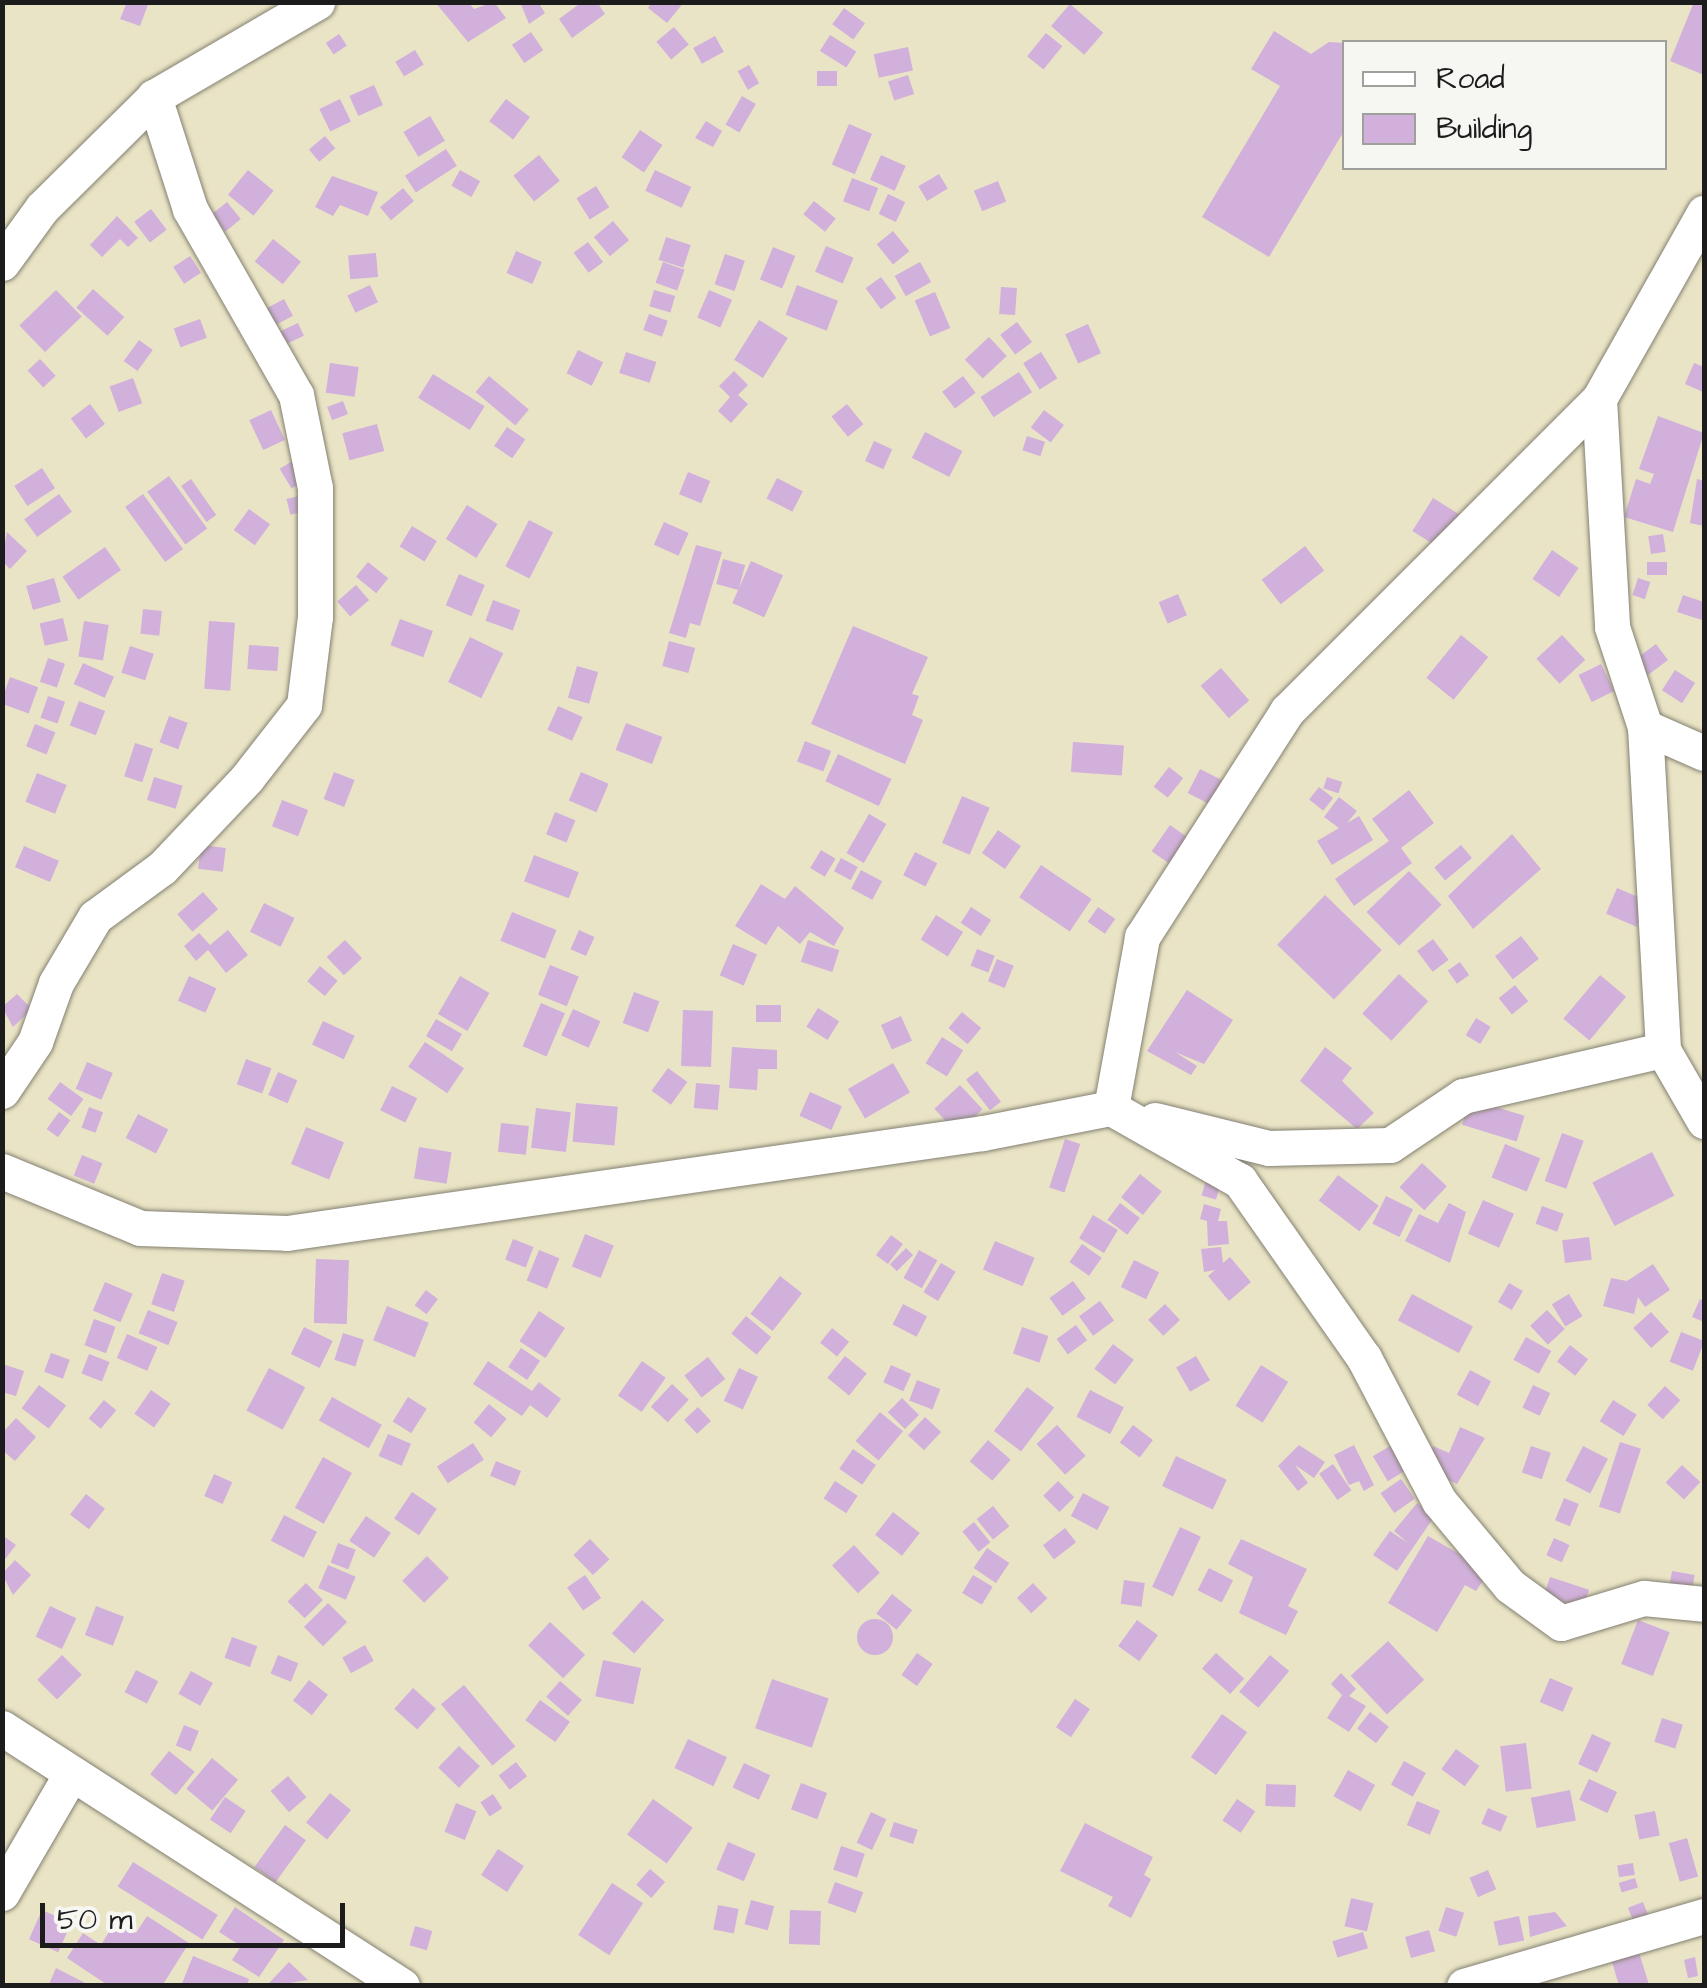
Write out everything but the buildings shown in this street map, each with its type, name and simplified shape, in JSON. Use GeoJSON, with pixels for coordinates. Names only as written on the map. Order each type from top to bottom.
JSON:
{"type":"FeatureCollection","features":[{"type":"Feature","properties":{"kind":"street"},"geometry":{"type":"LineString","coordinates":[[2,263],[42,208],[154,97],[317,2]]}},
{"type":"Feature","properties":{"kind":"street"},"geometry":{"type":"LineString","coordinates":[[2,1090],[35,1042],[56,982],[96,918],[162,868],[247,778],[304,705],[315,618],[316,488],[296,395],[190,208],[154,97]]}},
{"type":"Feature","properties":{"kind":"street"},"geometry":{"type":"LineString","coordinates":[[1111,1108],[1142,937],[1287,711],[1600,399],[1704,213]]}},
{"type":"Feature","properties":{"kind":"street"},"geometry":{"type":"LineString","coordinates":[[1600,399],[1612,627],[1645,727],[1663,1050],[1704,1121]]}},
{"type":"Feature","properties":{"kind":"street"},"geometry":{"type":"LineString","coordinates":[[1645,727],[1704,753]]}},
{"type":"Feature","properties":{"kind":"street"},"geometry":{"type":"LineString","coordinates":[[2,1171],[140,1228],[287,1233],[983,1134],[1111,1108],[1269,1148],[1390,1146],[1464,1096],[1663,1050]]}},
{"type":"Feature","properties":{"kind":"street"},"geometry":{"type":"LineString","coordinates":[[1111,1108],[1240,1181],[1364,1358],[1439,1501],[1510,1586],[1561,1624],[1644,1598],[1704,1604]]}},
{"type":"Feature","properties":{"kind":"street"},"geometry":{"type":"LineString","coordinates":[[2,1728],[402,1986]]}},
{"type":"Feature","properties":{"kind":"street"},"geometry":{"type":"LineString","coordinates":[[2,1892],[71,1774]]}},
{"type":"Feature","properties":{"kind":"street"},"geometry":{"type":"LineString","coordinates":[[1464,1986],[1704,1916]]}}]}
